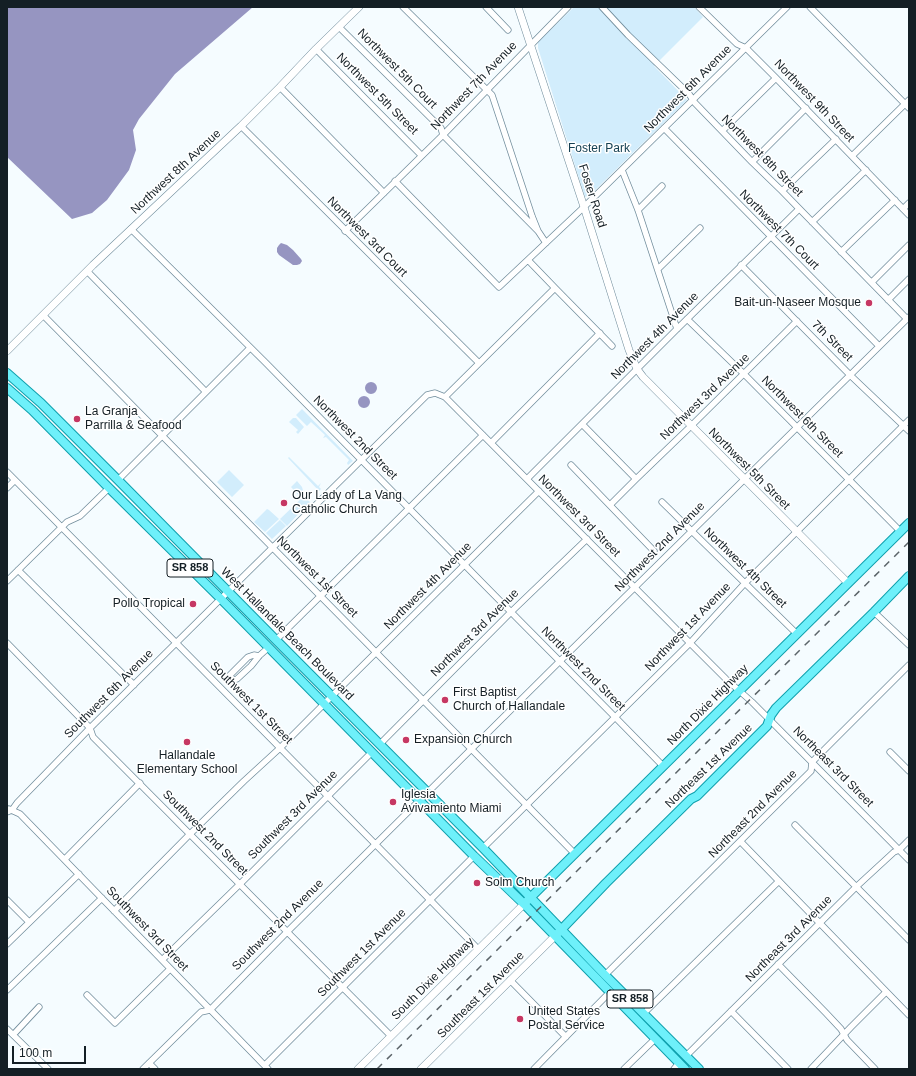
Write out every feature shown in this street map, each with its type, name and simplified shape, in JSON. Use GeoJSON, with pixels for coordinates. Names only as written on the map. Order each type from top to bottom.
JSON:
{"type":"FeatureCollection","features":[{"type":"Feature","properties":{"kind":"main road","name":"West Hallandale Beach Boulevard"},"geometry":{"type":"LineString","coordinates":[[7,373],[41,403],[133,495],[530,897]]}},
{"type":"Feature","properties":{"kind":"main road","name":"West Hallandale Beach Boulevard"},"geometry":{"type":"LineString","coordinates":[[7,388],[32,410],[221,599],[474,856],[524,904]]}},
{"type":"Feature","properties":{"kind":"main road"},"geometry":{"type":"LineString","coordinates":[[96,475],[108,480],[118,480]]}},
{"type":"Feature","properties":{"kind":"main road"},"geometry":{"type":"LineString","coordinates":[[109,488],[118,488],[133,495]]}},
{"type":"Feature","properties":{"kind":"main road","name":"North Dixie Highway"},"geometry":{"type":"LineString","coordinates":[[524,904],[909,523]]}},
{"type":"Feature","properties":{"kind":"main road","name":"Northeast 1st Avenue"},"geometry":{"type":"LineString","coordinates":[[555,936],[691,799],[696,796],[767,726],[776,708],[909,576]]}},
{"type":"Feature","properties":{"kind":"main road","name":"SR 858"},"geometry":{"type":"LineString","coordinates":[[530,897],[699,1069]]}},
{"type":"Feature","properties":{"kind":"main road","name":"SR 858"},"geometry":{"type":"LineString","coordinates":[[524,904],[655,1039],[679,1067]]}},
{"type":"Feature","properties":{"kind":"main road"},"geometry":{"type":"LineString","coordinates":[[610,992],[620,995],[638,1013],[644,1013]]}},
{"type":"Feature","properties":{"kind":"main road"},"geometry":{"type":"LineString","coordinates":[[646,1030],[657,1036],[682,1055],[686,1056]]}},
{"type":"Feature","properties":{"kind":"main road"},"geometry":{"type":"LineString","coordinates":[[679,1067],[695,1069]]}},
{"type":"Feature","properties":{"kind":"street","name":"Northwest 8th Avenue"},"geometry":{"type":"LineString","coordinates":[[7,351],[131,229],[280,88],[316,49],[359,7]]}},
{"type":"Feature","properties":{"kind":"street"},"geometry":{"type":"LineString","coordinates":[[403,7],[492,95],[538,231],[546,243]]}},
{"type":"Feature","properties":{"kind":"street"},"geometry":{"type":"LineString","coordinates":[[486,7],[508,30]]}},
{"type":"Feature","properties":{"kind":"street","name":"Foster Road"},"geometry":{"type":"LineString","coordinates":[[518,7],[584,207],[629,350],[637,369]]}},
{"type":"Feature","properties":{"kind":"street","name":"Northwest 7th Avenue"},"geometry":{"type":"LineString","coordinates":[[345,231],[443,135],[568,7]]}},
{"type":"Feature","properties":{"kind":"street","name":"Northwest 8th Street"},"geometry":{"type":"LineString","coordinates":[[602,7],[688,94],[752,162],[872,282],[888,300],[908,318]]}},
{"type":"Feature","properties":{"kind":"street","name":"Northwest 9th Street"},"geometry":{"type":"LineString","coordinates":[[698,7],[737,44],[746,48],[909,215]]}},
{"type":"Feature","properties":{"kind":"street","name":"Northwest 6th Avenue"},"geometry":{"type":"LineString","coordinates":[[395,181],[500,287],[622,170],[787,7]]}},
{"type":"Feature","properties":{"kind":"street"},"geometry":{"type":"LineString","coordinates":[[810,7],[908,104],[852,156]]}},
{"type":"Feature","properties":{"kind":"street","name":"Northwest 5th Court"},"geometry":{"type":"LineString","coordinates":[[339,26],[441,128],[443,135],[538,231]]}},
{"type":"Feature","properties":{"kind":"street","name":"Northwest 5th Street"},"geometry":{"type":"LineString","coordinates":[[316,49],[421,155]]}},
{"type":"Feature","properties":{"kind":"street"},"geometry":{"type":"LineString","coordinates":[[722,131],[776,78]]}},
{"type":"Feature","properties":{"kind":"street"},"geometry":{"type":"LineString","coordinates":[[280,88],[384,192]]}},
{"type":"Feature","properties":{"kind":"street"},"geometry":{"type":"LineString","coordinates":[[752,162],[806,108]]}},
{"type":"Feature","properties":{"kind":"street","name":"Northwest 3rd Court"},"geometry":{"type":"LineString","coordinates":[[241,126],[479,363]]}},
{"type":"Feature","properties":{"kind":"street","name":"Northwest 7th Court"},"geometry":{"type":"LineString","coordinates":[[664,128],[879,346]]}},
{"type":"Feature","properties":{"kind":"street"},"geometry":{"type":"LineString","coordinates":[[782,192],[836,139]]}},
{"type":"Feature","properties":{"kind":"street"},"geometry":{"type":"LineString","coordinates":[[622,170],[638,210],[677,329]]}},
{"type":"Feature","properties":{"kind":"street"},"geometry":{"type":"LineString","coordinates":[[812,222],[866,170]]}},
{"type":"Feature","properties":{"kind":"street"},"geometry":{"type":"LineString","coordinates":[[638,210],[662,186]]}},
{"type":"Feature","properties":{"kind":"street"},"geometry":{"type":"LineString","coordinates":[[841,252],[894,200]]}},
{"type":"Feature","properties":{"kind":"street"},"geometry":{"type":"LineString","coordinates":[[903,209],[909,203]]}},
{"type":"Feature","properties":{"kind":"street","name":"Northwest 4th Avenue"},"geometry":{"type":"LineString","coordinates":[[527,479],[770,236],[799,209]]}},
{"type":"Feature","properties":{"kind":"street"},"geometry":{"type":"LineString","coordinates":[[658,269],[700,228]]}},
{"type":"Feature","properties":{"kind":"street","name":"Northwest 2nd Street"},"geometry":{"type":"LineString","coordinates":[[131,229],[663,766]]}},
{"type":"Feature","properties":{"kind":"street"},"geometry":{"type":"LineString","coordinates":[[872,282],[909,245]]}},
{"type":"Feature","properties":{"kind":"street"},"geometry":{"type":"LineString","coordinates":[[528,260],[612,346]]}},
{"type":"Feature","properties":{"kind":"street","name":"7th Street"},"geometry":{"type":"LineString","coordinates":[[741,265],[850,375],[909,431]]}},
{"type":"Feature","properties":{"kind":"street"},"geometry":{"type":"LineString","coordinates":[[87,272],[206,392]]}},
{"type":"Feature","properties":{"kind":"street"},"geometry":{"type":"LineString","coordinates":[[888,300],[909,279]]}},
{"type":"Feature","properties":{"kind":"street"},"geometry":{"type":"LineString","coordinates":[[445,397],[555,288]]}},
{"type":"Feature","properties":{"kind":"street","name":"Northwest 1st Street"},"geometry":{"type":"LineString","coordinates":[[43,315],[575,854]]}},
{"type":"Feature","properties":{"kind":"street","name":"Northwest 2nd Avenue"},"geometry":{"type":"LineString","coordinates":[[427,793],[908,318]]}},
{"type":"Feature","properties":{"kind":"street","name":"Northwest 6th Street"},"geometry":{"type":"LineString","coordinates":[[687,319],[744,374],[900,531]]}},
{"type":"Feature","properties":{"kind":"street","name":"Northwest 3rd Avenue"},"geometry":{"type":"LineString","coordinates":[[610,505],[797,321]]}},
{"type":"Feature","properties":{"kind":"street"},"geometry":{"type":"LineString","coordinates":[[491,443],[600,333]]}},
{"type":"Feature","properties":{"kind":"street"},"geometry":{"type":"LineString","coordinates":[[118,480],[250,348]]}},
{"type":"Feature","properties":{"kind":"street","name":"Northwest 5th Street"},"geometry":{"type":"LineString","coordinates":[[637,369],[643,378],[848,583]]}},
{"type":"Feature","properties":{"kind":"street","name":"Northwest 3rd Street"},"geometry":{"type":"LineString","coordinates":[[361,460],[427,395],[435,393],[445,397],[690,643],[740,691]]}},
{"type":"Feature","properties":{"kind":"street","name":"Northwest 1st Avenue"},"geometry":{"type":"LineString","coordinates":[[483,848],[690,643],[745,583],[909,420]]}},
{"type":"Feature","properties":{"kind":"street"},"geometry":{"type":"LineString","coordinates":[[582,424],[636,479]]}},
{"type":"Feature","properties":{"kind":"street"},"geometry":{"type":"LineString","coordinates":[[276,640],[483,435]]}},
{"type":"Feature","properties":{"kind":"street"},"geometry":{"type":"LineString","coordinates":[[228,592],[361,460]]}},
{"type":"Feature","properties":{"kind":"street"},"geometry":{"type":"LineString","coordinates":[[571,465],[654,551]]}},
{"type":"Feature","properties":{"kind":"street","name":"Southwest 1st Street"},"geometry":{"type":"LineString","coordinates":[[7,472],[478,949]]}},
{"type":"Feature","properties":{"kind":"street"},"geometry":{"type":"LineString","coordinates":[[7,488],[15,480]]}},
{"type":"Feature","properties":{"kind":"street"},"geometry":{"type":"LineString","coordinates":[[7,581],[61,527],[69,520],[80,516],[109,488]]}},
{"type":"Feature","properties":{"kind":"street","name":"Northwest 4th Avenue"},"geometry":{"type":"LineString","coordinates":[[114,911],[190,834],[280,748],[539,491]]}},
{"type":"Feature","properties":{"kind":"street","name":"Northwest 4th Street"},"geometry":{"type":"LineString","coordinates":[[662,502],[797,634]]}},
{"type":"Feature","properties":{"kind":"street","name":"Northwest 3rd Avenue"},"geometry":{"type":"LineString","coordinates":[[380,744],[511,612],[587,539]]}},
{"type":"Feature","properties":{"kind":"street"},"geometry":{"type":"LineString","coordinates":[[18,570],[134,685]]}},
{"type":"Feature","properties":{"kind":"street","name":"Southwest 6th Avenue"},"geometry":{"type":"LineString","coordinates":[[9,810],[228,592]]}},
{"type":"Feature","properties":{"kind":"street"},"geometry":{"type":"LineString","coordinates":[[874,612],[909,645]]}},
{"type":"Feature","properties":{"kind":"street","name":"Southwest 2nd Street"},"geometry":{"type":"LineString","coordinates":[[7,643],[90,728],[93,737],[391,1036]]}},
{"type":"Feature","properties":{"kind":"street"},"geometry":{"type":"LineString","coordinates":[[259,656],[254,655],[248,657],[230,675],[231,678],[237,679],[268,648]]}},
{"type":"Feature","properties":{"kind":"street","name":"Northeast 2nd Avenue"},"geometry":{"type":"LineString","coordinates":[[606,975],[811,771],[812,762],[909,665]]}},
{"type":"Feature","properties":{"kind":"street","name":"Northeast 3rd Street"},"geometry":{"type":"LineString","coordinates":[[740,691],[909,860]]}},
{"type":"Feature","properties":{"kind":"street","name":"Southwest 3rd Avenue"},"geometry":{"type":"LineString","coordinates":[[162,960],[372,752]]}},
{"type":"Feature","properties":{"kind":"street"},"geometry":{"type":"LineString","coordinates":[[890,752],[909,771]]}},
{"type":"Feature","properties":{"kind":"street"},"geometry":{"type":"LineString","coordinates":[[64,859],[140,783]]}},
{"type":"Feature","properties":{"kind":"street","name":"Southwest 2nd Avenue"},"geometry":{"type":"LineString","coordinates":[[143,1069],[201,1012],[210,1010],[286,932],[427,793]]}},
{"type":"Feature","properties":{"kind":"street","name":"Southwest 3rd Street"},"geometry":{"type":"LineString","coordinates":[[9,810],[20,814],[266,1067]]}},
{"type":"Feature","properties":{"kind":"street"},"geometry":{"type":"LineString","coordinates":[[795,825],[909,940]]}},
{"type":"Feature","properties":{"kind":"street","name":"Northeast 3rd Avenue"},"geometry":{"type":"LineString","coordinates":[[686,1056],[856,888],[909,840]]}},
{"type":"Feature","properties":{"kind":"street"},"geometry":{"type":"LineString","coordinates":[[741,842],[909,1015]]}},
{"type":"Feature","properties":{"kind":"street","name":"Southwest 1st Avenue"},"geometry":{"type":"LineString","coordinates":[[266,1067],[474,856]]}},
{"type":"Feature","properties":{"kind":"street"},"geometry":{"type":"LineString","coordinates":[[7,944],[79,874]]}},
{"type":"Feature","properties":{"kind":"street"},"geometry":{"type":"LineString","coordinates":[[644,1013],[779,881]]}},
{"type":"Feature","properties":{"kind":"street"},"geometry":{"type":"LineString","coordinates":[[7,990],[102,898]]}},
{"type":"Feature","properties":{"kind":"street"},"geometry":{"type":"LineString","coordinates":[[7,900],[29,922]]}},
{"type":"Feature","properties":{"kind":"street","name":"South Dixie Highway"},"geometry":{"type":"LineString","coordinates":[[358,1069],[524,904]]}},
{"type":"Feature","properties":{"kind":"street","name":"Southeast 1st Avenue"},"geometry":{"type":"LineString","coordinates":[[422,1069],[555,936]]}},
{"type":"Feature","properties":{"kind":"street"},"geometry":{"type":"LineString","coordinates":[[778,964],[841,1028],[847,1040],[875,1069]]}},
{"type":"Feature","properties":{"kind":"street"},"geometry":{"type":"LineString","coordinates":[[87,994],[115,1023],[170,969]]}},
{"type":"Feature","properties":{"kind":"street"},"geometry":{"type":"LineString","coordinates":[[510,980],[566,1037]]}},
{"type":"Feature","properties":{"kind":"street"},"geometry":{"type":"LineString","coordinates":[[534,1069],[610,992]]}},
{"type":"Feature","properties":{"kind":"street"},"geometry":{"type":"LineString","coordinates":[[811,1069],[886,992]]}},
{"type":"Feature","properties":{"kind":"street"},"geometry":{"type":"LineString","coordinates":[[14,1035],[39,1007]]}},
{"type":"Feature","properties":{"kind":"street"},"geometry":{"type":"LineString","coordinates":[[732,1011],[788,1069]]}},
{"type":"Feature","properties":{"kind":"street"},"geometry":{"type":"LineString","coordinates":[[7,1029],[48,1069]]}},
{"type":"Feature","properties":{"kind":"street"},"geometry":{"type":"LineString","coordinates":[[624,1069],[655,1039]]}},
{"type":"Feature","properties":{"kind":"street"},"geometry":{"type":"LineString","coordinates":[[149,1063],[155,1069]]}},
{"type":"Feature","properties":{"kind":"green space","name":"Foster Park"},"geometry":{"type":"Polygon","coordinates":[[[574,7],[694,7],[703,17],[654,66],[687,100],[590,195],[585,197],[538,48],[538,42],[574,7]]]}},
{"type":"Feature","properties":{"kind":"green space"},"geometry":{"type":"Polygon","coordinates":[[[302,409],[353,461],[348,465],[347,463],[349,460],[326,437],[323,438],[325,435],[311,422],[307,426],[296,415],[302,409]]]}},
{"type":"Feature","properties":{"kind":"green space"},"geometry":{"type":"Polygon","coordinates":[[[293,418],[296,418],[304,427],[298,434],[296,432],[298,430],[289,422],[293,418]]]}},
{"type":"Feature","properties":{"kind":"green space"},"geometry":{"type":"Polygon","coordinates":[[[289,457],[318,486],[321,483],[319,487],[321,489],[319,491],[288,458],[289,457]]]}},
{"type":"Feature","properties":{"kind":"green space"},"geometry":{"type":"Polygon","coordinates":[[[229,470],[244,485],[232,497],[217,482],[229,470]]]}},
{"type":"Feature","properties":{"kind":"green space"},"geometry":{"type":"Polygon","coordinates":[[[297,481],[302,487],[304,494],[300,497],[291,487],[297,481]]]}},
{"type":"Feature","properties":{"kind":"green space"},"geometry":{"type":"Polygon","coordinates":[[[304,496],[310,502],[287,526],[280,519],[304,496]]]}},
{"type":"Feature","properties":{"kind":"green space"},"geometry":{"type":"Polygon","coordinates":[[[267,509],[279,519],[265,532],[254,522],[267,509]]]}},
{"type":"Feature","properties":{"kind":"green space"},"geometry":{"type":"Polygon","coordinates":[[[280,520],[286,526],[272,539],[266,533],[280,520]]]}},
{"type":"Feature","properties":{"kind":"water"},"geometry":{"type":"Polygon","coordinates":[[[7,7],[253,7],[175,74],[139,119],[133,130],[136,150],[129,170],[107,200],[92,213],[72,219],[7,157],[7,7]]]}},
{"type":"Feature","properties":{"kind":"water"},"geometry":{"type":"Polygon","coordinates":[[[281,243],[287,245],[293,250],[302,261],[300,264],[293,265],[279,255],[277,248],[281,243]]]}},
{"type":"Feature","properties":{"kind":"water"},"geometry":{"type":"Polygon","coordinates":[[[369,382],[373,382],[377,388],[373,394],[369,394],[365,390],[365,386],[369,382]]]}},
{"type":"Feature","properties":{"kind":"water"},"geometry":{"type":"Polygon","coordinates":[[[362,396],[366,396],[370,402],[366,408],[362,408],[358,404],[358,400],[362,396]]]}},
{"type":"Feature","properties":{"kind":"railway"},"geometry":{"type":"LineString","coordinates":[[377,1069],[909,542]]}},
{"type":"Feature","properties":{"kind":"place","name":"Bait-un-Naseer Mosque"},"geometry":{"type":"Point","coordinates":[869,303]}},
{"type":"Feature","properties":{"kind":"place","name":"La Granja Parrilla & Seafood"},"geometry":{"type":"Point","coordinates":[77,419]}},
{"type":"Feature","properties":{"kind":"place","name":"Our Lady of La Vang Catholic Church"},"geometry":{"type":"Point","coordinates":[284,503]}},
{"type":"Feature","properties":{"kind":"place","name":"Pollo Tropical"},"geometry":{"type":"Point","coordinates":[193,604]}},
{"type":"Feature","properties":{"kind":"place","name":"First Baptist Church of Hallandale"},"geometry":{"type":"Point","coordinates":[445,700]}},
{"type":"Feature","properties":{"kind":"place","name":"Expansion Church"},"geometry":{"type":"Point","coordinates":[406,740]}},
{"type":"Feature","properties":{"kind":"place","name":"Hallandale Elementary School"},"geometry":{"type":"Point","coordinates":[187,742]}},
{"type":"Feature","properties":{"kind":"place","name":"Iglesia Avivamiento Miami"},"geometry":{"type":"Point","coordinates":[393,802]}},
{"type":"Feature","properties":{"kind":"place","name":"Solm Church"},"geometry":{"type":"Point","coordinates":[477,883]}},
{"type":"Feature","properties":{"kind":"place","name":"United States Postal Service"},"geometry":{"type":"Point","coordinates":[520,1019]}}]}
